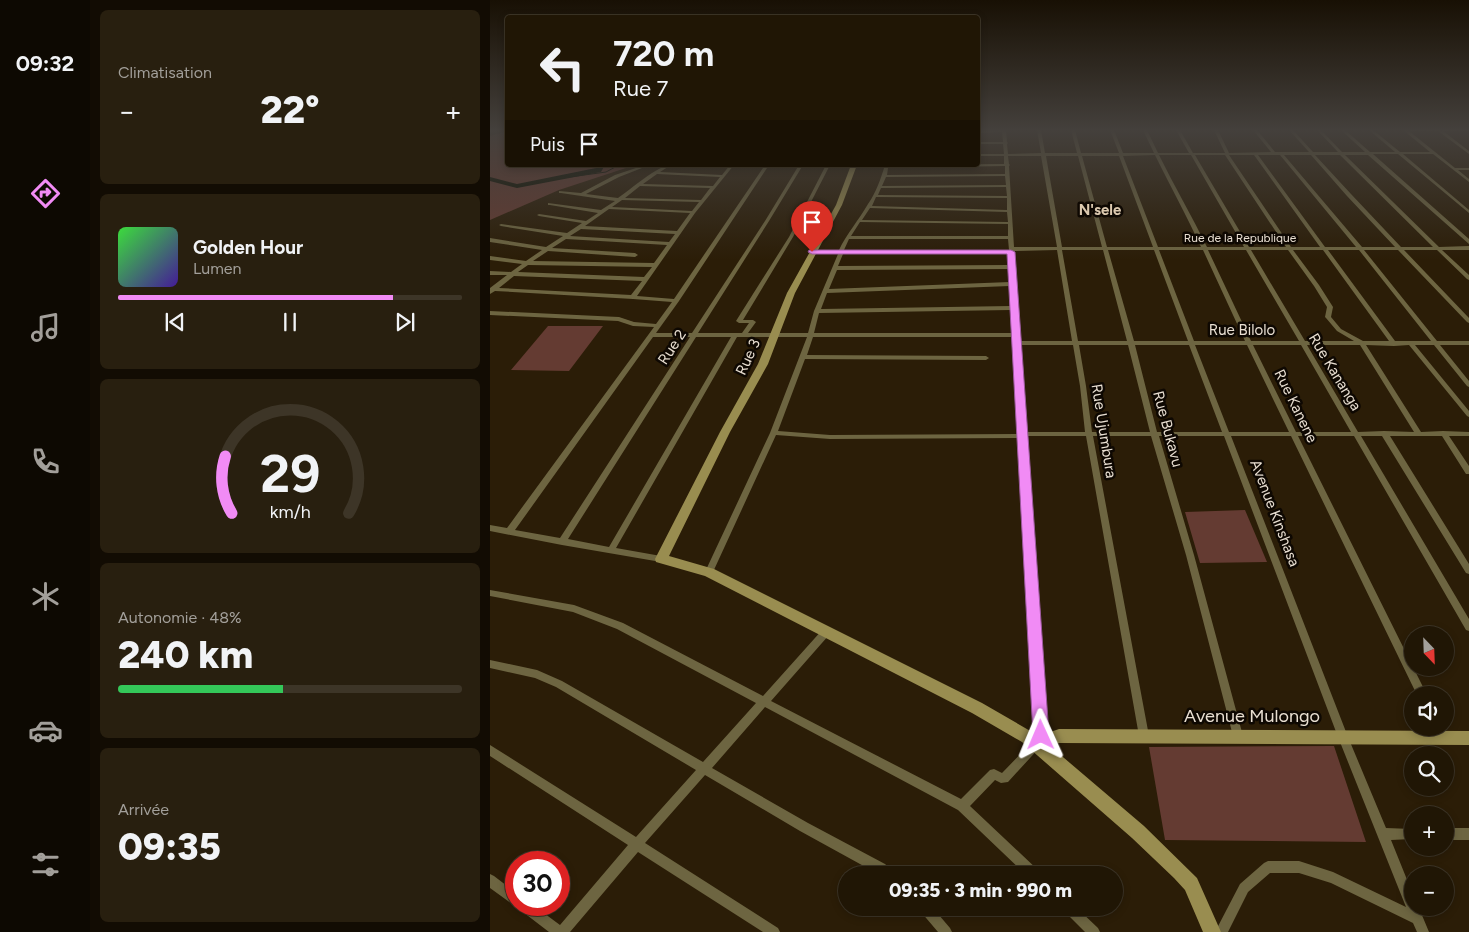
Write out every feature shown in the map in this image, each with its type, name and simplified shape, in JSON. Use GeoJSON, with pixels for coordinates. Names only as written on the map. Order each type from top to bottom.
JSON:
{"type":"FeatureCollection","features":[{"type":"Feature","properties":{"kind":"street"},"geometry":{"type":"LineString","coordinates":[[581,195],[624,173]]}},
{"type":"Feature","properties":{"kind":"street"},"geometry":{"type":"LineString","coordinates":[[491,290],[544,250],[621,200],[654,173]]}},
{"type":"Feature","properties":{"kind":"street"},"geometry":{"type":"LineString","coordinates":[[666,173],[722,176]]}},
{"type":"Feature","properties":{"kind":"street"},"geometry":{"type":"LineString","coordinates":[[633,297],[693,212],[724,173]]}},
{"type":"Feature","properties":{"kind":"street"},"geometry":{"type":"LineString","coordinates":[[509,532],[676,301],[761,173]]}},
{"type":"Feature","properties":{"kind":"street","name":"Rue 2"},"geometry":{"type":"LineString","coordinates":[[562,542],[796,173]]}},
{"type":"Feature","properties":{"kind":"street"},"geometry":{"type":"LineString","coordinates":[[744,335],[753,322],[739,321],[791,237],[824,173]]}},
{"type":"Feature","properties":{"kind":"street","name":"Rue 3"},"geometry":{"type":"LineString","coordinates":[[661,559],[725,432],[763,364],[791,293],[839,205],[851,173]]}},
{"type":"Feature","properties":{"kind":"street","name":"Rue Ujumbura"},"geometry":{"type":"LineString","coordinates":[[1046,173],[1144,736]]}},
{"type":"Feature","properties":{"kind":"street","name":"Rue Bukavu"},"geometry":{"type":"LineString","coordinates":[[1085,173],[1154,433],[1190,555],[1238,736]]}},
{"type":"Feature","properties":{"kind":"street","name":"Avenue Kinshasa"},"geometry":{"type":"LineString","coordinates":[[1128,173],[1343,737],[1404,885]]}},
{"type":"Feature","properties":{"kind":"street","name":"Rue Kanene"},"geometry":{"type":"LineString","coordinates":[[1166,173],[1194,225],[1293,434],[1418,686]]}},
{"type":"Feature","properties":{"kind":"street","name":"Rue Kananga"},"geometry":{"type":"LineString","coordinates":[[1203,173],[1469,627]]}},
{"type":"Feature","properties":{"kind":"street"},"geometry":{"type":"LineString","coordinates":[[1240,173],[1289,248],[1319,289],[1330,307],[1328,317],[1336,328],[1362,344],[1418,433]]}},
{"type":"Feature","properties":{"kind":"street"},"geometry":{"type":"LineString","coordinates":[[1270,173],[1394,344]]}},
{"type":"Feature","properties":{"kind":"street"},"geometry":{"type":"LineString","coordinates":[[1297,173],[1360,248],[1469,385]]}},
{"type":"Feature","properties":{"kind":"street"},"geometry":{"type":"LineString","coordinates":[[1331,173],[1469,321]]}},
{"type":"Feature","properties":{"kind":"street"},"geometry":{"type":"LineString","coordinates":[[1362,173],[1469,278]]}},
{"type":"Feature","properties":{"kind":"street"},"geometry":{"type":"LineString","coordinates":[[1392,173],[1469,242]]}},
{"type":"Feature","properties":{"kind":"street"},"geometry":{"type":"LineString","coordinates":[[1423,173],[1469,212]]}},
{"type":"Feature","properties":{"kind":"street"},"geometry":{"type":"LineString","coordinates":[[709,572],[774,433],[811,335],[817,311],[847,238],[870,207],[884,176],[1008,175],[1015,335],[1041,735],[1040,743],[1004,778],[996,774],[992,776],[962,806]]}},
{"type":"Feature","properties":{"kind":"street"},"geometry":{"type":"LineString","coordinates":[[639,185],[713,187]]}},
{"type":"Feature","properties":{"kind":"street"},"geometry":{"type":"LineString","coordinates":[[880,187],[1008,186]]}},
{"type":"Feature","properties":{"kind":"street"},"geometry":{"type":"LineString","coordinates":[[561,192],[621,200],[701,202]]}},
{"type":"Feature","properties":{"kind":"street"},"geometry":{"type":"LineString","coordinates":[[876,196],[1010,197]]}},
{"type":"Feature","properties":{"kind":"street"},"geometry":{"type":"LineString","coordinates":[[550,204],[606,210],[693,212]]}},
{"type":"Feature","properties":{"kind":"street"},"geometry":{"type":"LineString","coordinates":[[870,207],[1010,211]]}},
{"type":"Feature","properties":{"kind":"street"},"geometry":{"type":"LineString","coordinates":[[539,216],[585,222]]}},
{"type":"Feature","properties":{"kind":"street"},"geometry":{"type":"LineString","coordinates":[[860,222],[1010,223]]}},
{"type":"Feature","properties":{"kind":"street"},"geometry":{"type":"LineString","coordinates":[[501,225],[566,236],[671,244]]}},
{"type":"Feature","properties":{"kind":"street"},"geometry":{"type":"LineString","coordinates":[[578,227],[678,233]]}},
{"type":"Feature","properties":{"kind":"street"},"geometry":{"type":"LineString","coordinates":[[847,238],[1011,237]]}},
{"type":"Feature","properties":{"kind":"street"},"geometry":{"type":"LineString","coordinates":[[490,240],[544,250],[635,255]]}},
{"type":"Feature","properties":{"kind":"street","name":"Rue de la Republique"},"geometry":{"type":"LineString","coordinates":[[812,252],[1058,248],[1469,248]]}},
{"type":"Feature","properties":{"kind":"street"},"geometry":{"type":"LineString","coordinates":[[490,258],[528,263],[655,265]]}},
{"type":"Feature","properties":{"kind":"street"},"geometry":{"type":"LineString","coordinates":[[836,268],[1013,267]]}},
{"type":"Feature","properties":{"kind":"street"},"geometry":{"type":"LineString","coordinates":[[490,273],[645,279]]}},
{"type":"Feature","properties":{"kind":"street"},"geometry":{"type":"LineString","coordinates":[[825,292],[1014,284]]}},
{"type":"Feature","properties":{"kind":"street"},"geometry":{"type":"LineString","coordinates":[[491,290],[676,301]]}},
{"type":"Feature","properties":{"kind":"street"},"geometry":{"type":"LineString","coordinates":[[817,311],[1014,308]]}},
{"type":"Feature","properties":{"kind":"street"},"geometry":{"type":"LineString","coordinates":[[490,312],[619,319],[633,324],[658,326]]}},
{"type":"Feature","properties":{"kind":"street"},"geometry":{"type":"LineString","coordinates":[[652,335],[1015,335]]}},
{"type":"Feature","properties":{"kind":"street"},"geometry":{"type":"LineString","coordinates":[[611,550],[735,336]]}},
{"type":"Feature","properties":{"kind":"street","name":"Rue Bilolo"},"geometry":{"type":"LineString","coordinates":[[1016,343],[1469,343]]}},
{"type":"Feature","properties":{"kind":"street"},"geometry":{"type":"LineString","coordinates":[[1411,344],[1469,415]]}},
{"type":"Feature","properties":{"kind":"street"},"geometry":{"type":"LineString","coordinates":[[802,357],[986,358]]}},
{"type":"Feature","properties":{"kind":"street"},"geometry":{"type":"LineString","coordinates":[[774,433],[837,437],[1154,433],[1469,434]]}},
{"type":"Feature","properties":{"kind":"street"},"geometry":{"type":"LineString","coordinates":[[1384,433],[1469,571]]}},
{"type":"Feature","properties":{"kind":"street"},"geometry":{"type":"LineString","coordinates":[[1443,433],[1469,472]]}},
{"type":"Feature","properties":{"kind":"street"},"geometry":{"type":"LineString","coordinates":[[490,528],[661,559],[709,572],[1013,727],[1040,743],[1180,872],[1191,884],[1212,932]]}},
{"type":"Feature","properties":{"kind":"street"},"geometry":{"type":"LineString","coordinates":[[490,593],[549,603],[598,616],[620,626],[962,806],[1025,866]]}},
{"type":"Feature","properties":{"kind":"street"},"geometry":{"type":"LineString","coordinates":[[538,916],[561,932],[826,632]]}},
{"type":"Feature","properties":{"kind":"street"},"geometry":{"type":"LineString","coordinates":[[490,664],[537,674],[559,684],[705,768],[804,828],[877,866]]}},
{"type":"Feature","properties":{"kind":"street","name":"Avenue Mulongo"},"geometry":{"type":"LineString","coordinates":[[1040,743],[1059,736],[1343,737],[1404,734]]}},
{"type":"Feature","properties":{"kind":"street","name":"Avenue Mulongo"},"geometry":{"type":"LineString","coordinates":[[1454,735],[1469,738]]}},
{"type":"Feature","properties":{"kind":"street"},"geometry":{"type":"LineString","coordinates":[[490,750],[774,932]]}},
{"type":"Feature","properties":{"kind":"street"},"geometry":{"type":"LineString","coordinates":[[1384,834],[1404,834]]}},
{"type":"Feature","properties":{"kind":"street"},"geometry":{"type":"LineString","coordinates":[[1454,834],[1469,834]]}},
{"type":"Feature","properties":{"kind":"street"},"geometry":{"type":"LineString","coordinates":[[1221,932],[1244,888],[1268,867],[1299,868],[1333,878],[1404,907]]}},
{"type":"Feature","properties":{"kind":"street"},"geometry":{"type":"LineString","coordinates":[[490,880],[505,892]]}},
{"type":"Feature","properties":{"kind":"street"},"geometry":{"type":"LineString","coordinates":[[932,916],[946,932]]}},
{"type":"Feature","properties":{"kind":"street"},"geometry":{"type":"LineString","coordinates":[[1077,916],[1094,932]]}},
{"type":"Feature","properties":{"kind":"street","name":"Avenue Kinshasa"},"geometry":{"type":"LineString","coordinates":[[1416,916],[1423,932]]}},
{"type":"Feature","properties":{"kind":"shaded area"},"geometry":{"type":"Polygon","coordinates":[[[490,173],[609,173],[559,190],[490,220],[490,173]]]}},
{"type":"Feature","properties":{"kind":"shaded area"},"geometry":{"type":"Polygon","coordinates":[[[548,326],[603,326],[569,371],[511,370],[548,326]]]}},
{"type":"Feature","properties":{"kind":"shaded area"},"geometry":{"type":"Polygon","coordinates":[[[1245,510],[1267,562],[1200,563],[1185,512],[1245,510]]]}},
{"type":"Feature","properties":{"kind":"shaded area"},"geometry":{"type":"Polygon","coordinates":[[[1334,746],[1366,842],[1165,840],[1149,747],[1334,746]]]}},
{"type":"Feature","properties":{"kind":"waterway"},"geometry":{"type":"LineString","coordinates":[[490,179],[517,186],[582,173]]}},
{"type":"Feature","properties":{"kind":"waterway"},"geometry":{"type":"LineString","coordinates":[[570,177],[595,173]]}},
{"type":"Feature","properties":{"kind":"district","name":"N'sele"},"geometry":{"type":"Point","coordinates":[1100,210]}},
{"type":"Feature","properties":{"kind":"route"},"geometry":{"type":"LineString","coordinates":[[812,252],[1011,252],[1041,735]]}}]}
